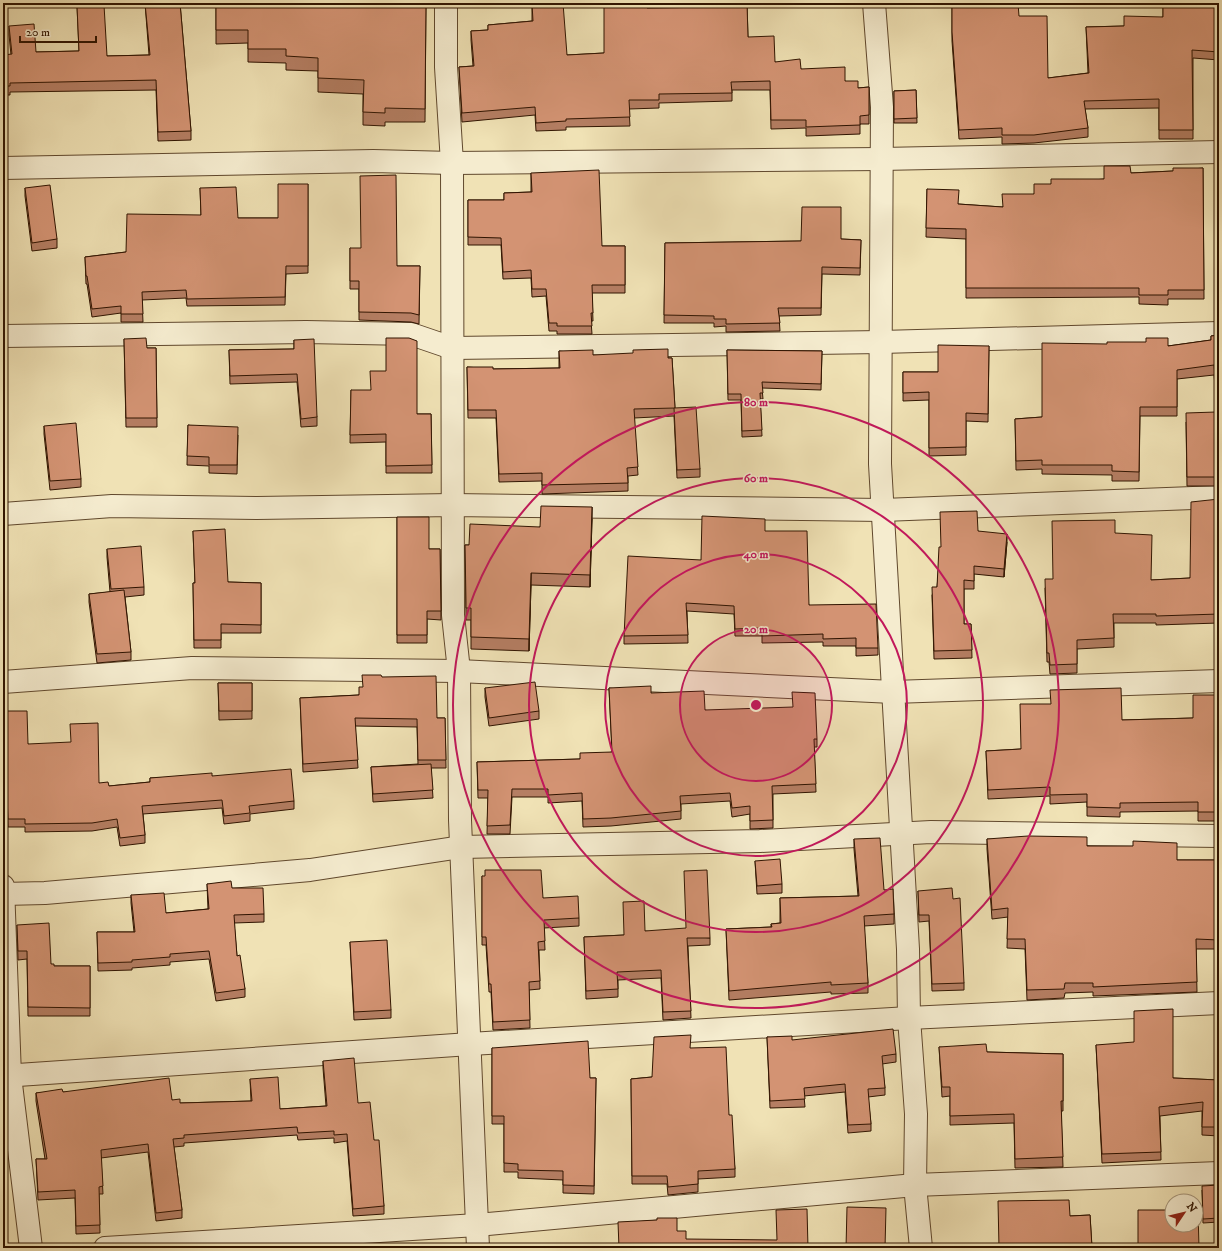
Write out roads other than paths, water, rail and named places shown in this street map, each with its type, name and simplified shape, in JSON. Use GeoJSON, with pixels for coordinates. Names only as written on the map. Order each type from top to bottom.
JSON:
{"type":"FeatureCollection","features":[{"type":"Feature","properties":{"kind":"street"},"geometry":{"type":"LineString","coordinates":[[446,3],[446,67],[452,163],[453,615],[459,672],[461,847],[478,1248]]}},
{"type":"Feature","properties":{"kind":"street"},"geometry":{"type":"LineString","coordinates":[[874,3],[882,107],[880,464],[900,832],[908,949],[909,1018],[916,1114],[915,1185],[921,1248]]}},
{"type":"Feature","properties":{"kind":"street"},"geometry":{"type":"LineString","coordinates":[[3,168],[373,161],[452,163],[881,159],[1219,152]]}},
{"type":"Feature","properties":{"kind":"street"},"geometry":{"type":"LineString","coordinates":[[3,336],[306,332],[411,334],[452,348],[881,342],[1219,333]]}},
{"type":"Feature","properties":{"kind":"street"},"geometry":{"type":"LineString","coordinates":[[3,514],[112,506],[257,508],[452,505],[883,510],[1219,497]]}},
{"type":"Feature","properties":{"kind":"street"},"geometry":{"type":"LineString","coordinates":[[3,682],[192,668],[459,672],[893,692],[1219,681]]}},
{"type":"Feature","properties":{"kind":"street"},"geometry":{"type":"LineString","coordinates":[[31,1248],[7,1076],[3,891],[45,893],[310,870],[461,847],[760,841],[900,832],[1145,833],[1219,836]]}},
{"type":"Feature","properties":{"kind":"street"},"geometry":{"type":"LineString","coordinates":[[7,1076],[470,1044],[909,1018],[1219,1003]]}},
{"type":"Feature","properties":{"kind":"street"},"geometry":{"type":"LineString","coordinates":[[104,1248],[477,1225],[915,1185],[1219,1173]]}}]}
